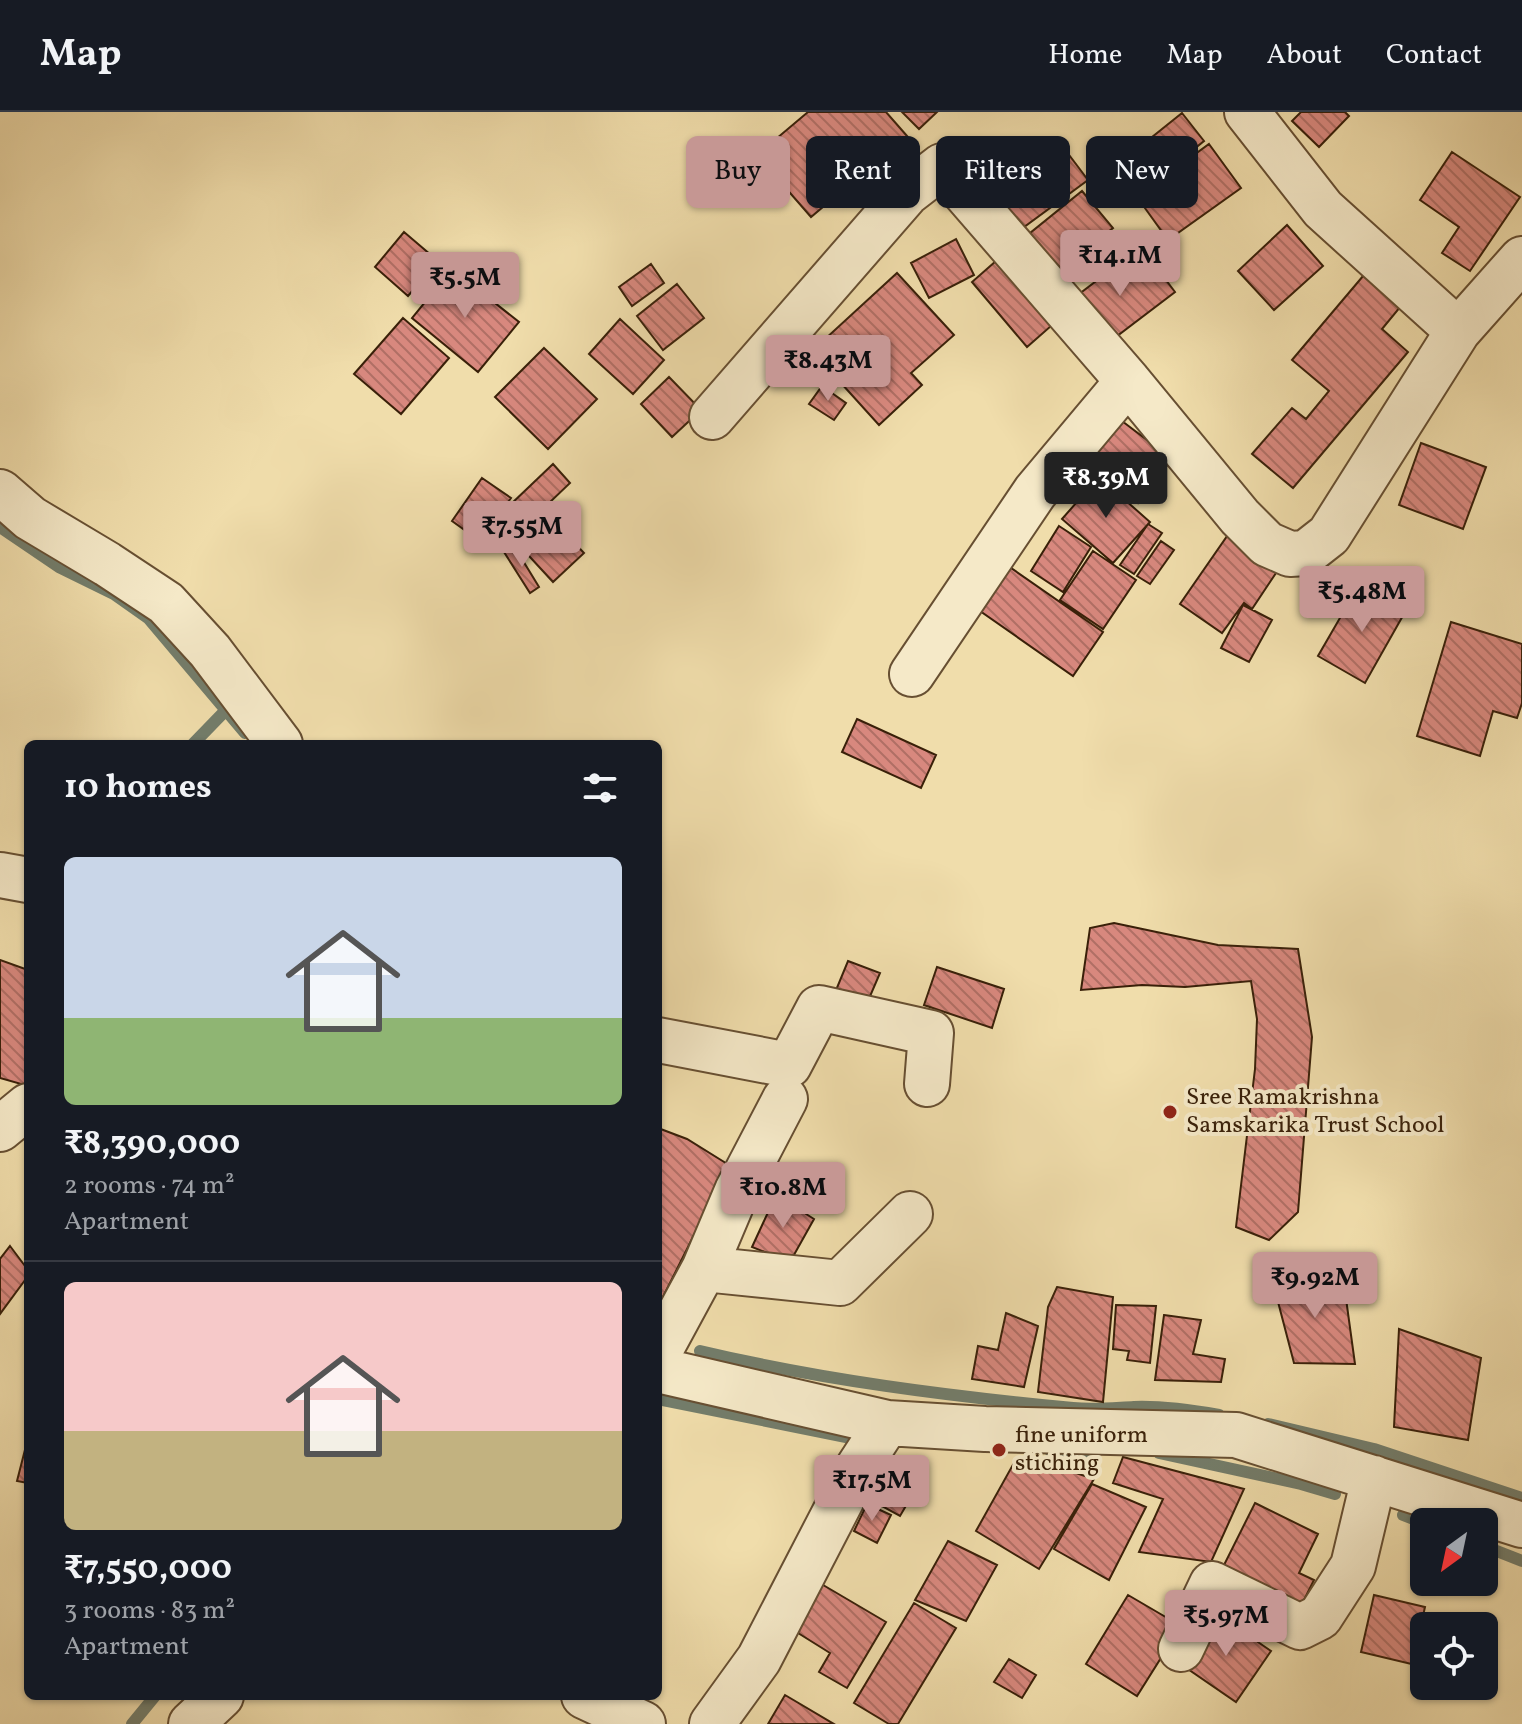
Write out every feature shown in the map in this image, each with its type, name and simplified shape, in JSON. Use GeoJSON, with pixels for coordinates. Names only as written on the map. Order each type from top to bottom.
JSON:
{"type":"FeatureCollection","features":[{"type":"Feature","properties":{"kind":"street"},"geometry":{"type":"LineString","coordinates":[[1247,112],[1323,209],[1458,331]]}},
{"type":"Feature","properties":{"kind":"street"},"geometry":{"type":"LineString","coordinates":[[712,417],[907,193],[942,166],[1128,381],[1240,517],[1267,544],[1290,554],[1306,553],[1329,535],[1458,331],[1522,259]]}},
{"type":"Feature","properties":{"kind":"street"},"geometry":{"type":"LineString","coordinates":[[912,674],[1035,492],[1128,381]]}},
{"type":"Feature","properties":{"kind":"street"},"geometry":{"type":"LineString","coordinates":[[0,492],[30,518],[97,557],[166,603],[210,651],[277,740]]}},
{"type":"Feature","properties":{"kind":"street"},"geometry":{"type":"LineString","coordinates":[[0,875],[24,879]]}},
{"type":"Feature","properties":{"kind":"street"},"geometry":{"type":"LineString","coordinates":[[662,1041],[789,1065],[819,1008],[931,1033],[927,1084]]}},
{"type":"Feature","properties":{"kind":"street"},"geometry":{"type":"LineString","coordinates":[[662,1347],[704,1269],[737,1191],[785,1099]]}},
{"type":"Feature","properties":{"kind":"street"},"geometry":{"type":"LineString","coordinates":[[0,1128],[24,1109]]}},
{"type":"Feature","properties":{"kind":"street"},"geometry":{"type":"LineString","coordinates":[[0,1128],[24,1137]]}},
{"type":"Feature","properties":{"kind":"street"},"geometry":{"type":"LineString","coordinates":[[704,1269],[840,1283],[910,1214]]}},
{"type":"Feature","properties":{"kind":"street"},"geometry":{"type":"LineString","coordinates":[[662,1371],[887,1423],[985,1429],[1236,1435],[1522,1525]]}},
{"type":"Feature","properties":{"kind":"street"},"geometry":{"type":"LineString","coordinates":[[712,1724],[759,1659],[859,1466],[887,1423]]}},
{"type":"Feature","properties":{"kind":"street"},"geometry":{"type":"LineString","coordinates":[[1181,1649],[1212,1584],[1300,1627],[1320,1617],[1353,1566],[1374,1478]]}},
{"type":"Feature","properties":{"kind":"street"},"geometry":{"type":"LineString","coordinates":[[191,1724],[217,1700]]}},
{"type":"Feature","properties":{"kind":"street"},"geometry":{"type":"LineString","coordinates":[[592,1700],[643,1724]]}},
{"type":"Feature","properties":{"kind":"building"},"geometry":{"type":"Polygon","coordinates":[[[808,112],[886,112],[907,136],[806,136],[806,208],[822,208],[811,217],[790,193],[790,136],[780,136],[808,112]]]}},
{"type":"Feature","properties":{"kind":"building"},"geometry":{"type":"Polygon","coordinates":[[[902,112],[937,112],[919,129],[902,112]]]}},
{"type":"Feature","properties":{"kind":"building"},"geometry":{"type":"Polygon","coordinates":[[[1301,112],[1345,112],[1349,116],[1319,147],[1292,121],[1301,112]]]}},
{"type":"Feature","properties":{"kind":"building"},"geometry":{"type":"Polygon","coordinates":[[[1182,113],[1204,141],[1198,146],[1198,136],[1153,136],[1182,113]]]}},
{"type":"Feature","properties":{"kind":"building"},"geometry":{"type":"Polygon","coordinates":[[[1209,144],[1241,188],[1168,240],[1145,208],[1198,208],[1198,152],[1209,144]]]}},
{"type":"Feature","properties":{"kind":"building"},"geometry":{"type":"Polygon","coordinates":[[[1452,152],[1520,197],[1470,271],[1442,253],[1459,227],[1420,200],[1452,152]]]}},
{"type":"Feature","properties":{"kind":"building"},"geometry":{"type":"Polygon","coordinates":[[[1070,156],[1086,177],[1086,181],[1070,193],[1070,156]]]}},
{"type":"Feature","properties":{"kind":"building"},"geometry":{"type":"Polygon","coordinates":[[[1082,191],[1086,196],[1086,208],[1096,208],[1113,228],[1044,283],[1014,246],[1061,208],[1070,208],[1070,201],[1082,191]]]}},
{"type":"Feature","properties":{"kind":"building"},"geometry":{"type":"Polygon","coordinates":[[[986,208],[1050,208],[1008,239],[986,208]]]}},
{"type":"Feature","properties":{"kind":"building"},"geometry":{"type":"Polygon","coordinates":[[[1287,225],[1323,266],[1274,310],[1238,271],[1287,225]]]}},
{"type":"Feature","properties":{"kind":"building"},"geometry":{"type":"Polygon","coordinates":[[[404,232],[438,261],[408,296],[375,267],[404,232]]]}},
{"type":"Feature","properties":{"kind":"building"},"geometry":{"type":"Polygon","coordinates":[[[956,239],[974,275],[929,298],[911,263],[956,239]]]}},
{"type":"Feature","properties":{"kind":"building"},"geometry":{"type":"Polygon","coordinates":[[[1141,247],[1175,292],[1100,349],[1066,304],[1141,247]]]}},
{"type":"Feature","properties":{"kind":"building"},"geometry":{"type":"Polygon","coordinates":[[[996,261],[1051,326],[1027,347],[972,282],[996,261]]]}},
{"type":"Feature","properties":{"kind":"building"},"geometry":{"type":"Polygon","coordinates":[[[651,264],[664,283],[632,306],[619,287],[651,264]]]}},
{"type":"Feature","properties":{"kind":"building"},"geometry":{"type":"Polygon","coordinates":[[[452,269],[519,322],[478,372],[412,318],[452,269]]]}},
{"type":"Feature","properties":{"kind":"building"},"geometry":{"type":"Polygon","coordinates":[[[1369,269],[1406,300],[1382,329],[1408,352],[1293,488],[1252,454],[1292,408],[1306,419],[1329,391],[1292,360],[1369,269]]]}},
{"type":"Feature","properties":{"kind":"building"},"geometry":{"type":"Polygon","coordinates":[[[897,273],[954,335],[911,373],[922,385],[879,425],[812,351],[897,273]]]}},
{"type":"Feature","properties":{"kind":"building"},"geometry":{"type":"Polygon","coordinates":[[[677,284],[704,318],[663,350],[637,316],[677,284]]]}},
{"type":"Feature","properties":{"kind":"building"},"geometry":{"type":"Polygon","coordinates":[[[403,318],[449,358],[401,414],[354,374],[403,318]]]}},
{"type":"Feature","properties":{"kind":"building"},"geometry":{"type":"Polygon","coordinates":[[[620,319],[664,360],[633,394],[589,354],[620,319]]]}},
{"type":"Feature","properties":{"kind":"building"},"geometry":{"type":"Polygon","coordinates":[[[544,348],[597,399],[548,449],[495,397],[544,348]]]}},
{"type":"Feature","properties":{"kind":"building"},"geometry":{"type":"Polygon","coordinates":[[[669,377],[701,410],[672,437],[641,404],[669,377]]]}},
{"type":"Feature","properties":{"kind":"building"},"geometry":{"type":"Polygon","coordinates":[[[822,386],[846,403],[834,420],[809,404],[822,386]]]}},
{"type":"Feature","properties":{"kind":"building"},"geometry":{"type":"Polygon","coordinates":[[[1118,418],[1172,459],[1138,503],[1084,462],[1118,418]]]}},
{"type":"Feature","properties":{"kind":"building"},"geometry":{"type":"Polygon","coordinates":[[[1421,443],[1486,467],[1463,529],[1399,505],[1421,443]]]}},
{"type":"Feature","properties":{"kind":"building"},"geometry":{"type":"Polygon","coordinates":[[[553,464],[570,483],[525,526],[508,507],[553,464]]]}},
{"type":"Feature","properties":{"kind":"building"},"geometry":{"type":"Polygon","coordinates":[[[1099,477],[1150,522],[1113,563],[1062,519],[1099,477]]]}},
{"type":"Feature","properties":{"kind":"building"},"geometry":{"type":"Polygon","coordinates":[[[482,478],[511,498],[480,541],[452,521],[482,478]]]}},
{"type":"Feature","properties":{"kind":"building"},"geometry":{"type":"Polygon","coordinates":[[[549,516],[584,553],[553,582],[518,544],[549,516]]]}},
{"type":"Feature","properties":{"kind":"building"},"geometry":{"type":"Polygon","coordinates":[[[1148,524],[1162,533],[1134,574],[1120,565],[1148,524]]]}},
{"type":"Feature","properties":{"kind":"building"},"geometry":{"type":"Polygon","coordinates":[[[1059,526],[1091,547],[1063,592],[1031,571],[1059,526]]]}},
{"type":"Feature","properties":{"kind":"building"},"geometry":{"type":"Polygon","coordinates":[[[1232,529],[1282,564],[1252,609],[1244,603],[1222,633],[1180,604],[1232,529]]]}},
{"type":"Feature","properties":{"kind":"building"},"geometry":{"type":"Polygon","coordinates":[[[1161,541],[1174,550],[1150,584],[1137,576],[1161,541]]]}},
{"type":"Feature","properties":{"kind":"building"},"geometry":{"type":"Polygon","coordinates":[[[514,546],[539,587],[530,593],[504,552],[514,546]]]}},
{"type":"Feature","properties":{"kind":"building"},"geometry":{"type":"Polygon","coordinates":[[[1093,551],[1136,580],[1103,629],[1060,600],[1093,551]]]}},
{"type":"Feature","properties":{"kind":"building"},"geometry":{"type":"Polygon","coordinates":[[[1001,561],[1103,632],[1073,676],[970,604],[1001,561]]]}},
{"type":"Feature","properties":{"kind":"building"},"geometry":{"type":"Polygon","coordinates":[[[1359,585],[1405,612],[1365,683],[1318,656],[1359,585]]]}},
{"type":"Feature","properties":{"kind":"building"},"geometry":{"type":"Polygon","coordinates":[[[1243,605],[1272,620],[1249,662],[1221,648],[1243,605]]]}},
{"type":"Feature","properties":{"kind":"building"},"geometry":{"type":"Polygon","coordinates":[[[1451,622],[1522,644],[1522,703],[1517,718],[1493,711],[1480,756],[1417,736],[1451,622]]]}},
{"type":"Feature","properties":{"kind":"building"},"geometry":{"type":"Polygon","coordinates":[[[857,719],[936,755],[921,788],[842,752],[857,719]]]}},
{"type":"Feature","properties":{"kind":"building"},"geometry":{"type":"Polygon","coordinates":[[[1114,923],[1218,945],[1298,949],[1312,1037],[1298,1212],[1269,1240],[1236,1227],[1255,1069],[1257,1019],[1251,981],[1185,987],[1142,985],[1081,990],[1090,928],[1114,923]]]}},
{"type":"Feature","properties":{"kind":"building"},"geometry":{"type":"Polygon","coordinates":[[[0,960],[24,969],[24,1085],[0,1078],[0,960]]]}},
{"type":"Feature","properties":{"kind":"building"},"geometry":{"type":"Polygon","coordinates":[[[848,961],[880,973],[865,1008],[834,995],[848,961]]]}},
{"type":"Feature","properties":{"kind":"building"},"geometry":{"type":"Polygon","coordinates":[[[937,967],[1004,989],[992,1028],[924,1005],[937,967]]]}},
{"type":"Feature","properties":{"kind":"building"},"geometry":{"type":"Polygon","coordinates":[[[662,1130],[687,1139],[729,1165],[663,1297],[662,1130]]]}},
{"type":"Feature","properties":{"kind":"building"},"geometry":{"type":"Polygon","coordinates":[[[776,1195],[814,1219],[790,1262],[752,1247],[776,1195]]]}},
{"type":"Feature","properties":{"kind":"building"},"geometry":{"type":"Polygon","coordinates":[[[10,1246],[24,1265],[24,1281],[0,1314],[0,1259],[10,1246]]]}},
{"type":"Feature","properties":{"kind":"building"},"geometry":{"type":"Polygon","coordinates":[[[1271,1275],[1344,1284],[1355,1364],[1294,1363],[1271,1275]]]}},
{"type":"Feature","properties":{"kind":"building"},"geometry":{"type":"Polygon","coordinates":[[[1057,1287],[1113,1297],[1103,1402],[1038,1392],[1048,1307],[1057,1287]]]}},
{"type":"Feature","properties":{"kind":"building"},"geometry":{"type":"Polygon","coordinates":[[[1116,1305],[1156,1306],[1150,1363],[1127,1360],[1129,1351],[1113,1349],[1116,1305]]]}},
{"type":"Feature","properties":{"kind":"building"},"geometry":{"type":"Polygon","coordinates":[[[1006,1313],[1038,1326],[1024,1387],[972,1379],[978,1346],[998,1350],[1006,1313]]]}},
{"type":"Feature","properties":{"kind":"building"},"geometry":{"type":"Polygon","coordinates":[[[1164,1315],[1201,1320],[1193,1354],[1225,1359],[1221,1382],[1155,1380],[1164,1315]]]}},
{"type":"Feature","properties":{"kind":"building"},"geometry":{"type":"Polygon","coordinates":[[[1399,1329],[1481,1358],[1468,1440],[1394,1427],[1399,1329]]]}},
{"type":"Feature","properties":{"kind":"building"},"geometry":{"type":"Polygon","coordinates":[[[884,1452],[924,1475],[900,1516],[860,1494],[884,1452]]]}},
{"type":"Feature","properties":{"kind":"building"},"geometry":{"type":"Polygon","coordinates":[[[24,1454],[24,1482],[17,1481],[24,1454]]]}},
{"type":"Feature","properties":{"kind":"building"},"geometry":{"type":"Polygon","coordinates":[[[1123,1457],[1244,1489],[1211,1562],[1139,1552],[1163,1499],[1113,1483],[1123,1457]]]}},
{"type":"Feature","properties":{"kind":"building"},"geometry":{"type":"Polygon","coordinates":[[[1015,1461],[1070,1471],[1094,1479],[1039,1569],[976,1531],[1015,1461]]]}},
{"type":"Feature","properties":{"kind":"building"},"geometry":{"type":"Polygon","coordinates":[[[1092,1484],[1146,1507],[1109,1580],[1054,1549],[1092,1484]]]}},
{"type":"Feature","properties":{"kind":"building"},"geometry":{"type":"Polygon","coordinates":[[[1255,1503],[1318,1534],[1299,1573],[1314,1580],[1300,1608],[1222,1569],[1255,1503]]]}},
{"type":"Feature","properties":{"kind":"building"},"geometry":{"type":"Polygon","coordinates":[[[867,1504],[891,1515],[877,1543],[854,1531],[867,1504]]]}},
{"type":"Feature","properties":{"kind":"building"},"geometry":{"type":"Polygon","coordinates":[[[948,1541],[997,1565],[966,1621],[915,1600],[948,1541]]]}},
{"type":"Feature","properties":{"kind":"building"},"geometry":{"type":"Polygon","coordinates":[[[818,1582],[886,1622],[847,1688],[819,1672],[830,1653],[790,1628],[818,1582]]]}},
{"type":"Feature","properties":{"kind":"building"},"geometry":{"type":"Polygon","coordinates":[[[1128,1595],[1181,1626],[1137,1696],[1086,1664],[1128,1595]]]}},
{"type":"Feature","properties":{"kind":"building"},"geometry":{"type":"Polygon","coordinates":[[[1374,1595],[1425,1607],[1424,1612],[1410,1612],[1410,1664],[1361,1652],[1374,1595]]]}},
{"type":"Feature","properties":{"kind":"building"},"geometry":{"type":"Polygon","coordinates":[[[914,1603],[956,1628],[898,1724],[889,1724],[854,1703],[914,1603]]]}},
{"type":"Feature","properties":{"kind":"building"},"geometry":{"type":"Polygon","coordinates":[[[1217,1614],[1271,1651],[1236,1702],[1182,1665],[1217,1614]]]}},
{"type":"Feature","properties":{"kind":"building"},"geometry":{"type":"Polygon","coordinates":[[[1009,1659],[1036,1675],[1022,1698],[994,1682],[1009,1659]]]}},
{"type":"Feature","properties":{"kind":"building"},"geometry":{"type":"Polygon","coordinates":[[[785,1695],[834,1724],[768,1724],[785,1695]]]}},
{"type":"Feature","properties":{"kind":"waterway"},"geometry":{"type":"LineString","coordinates":[[0,527],[59,567],[114,594],[148,618],[245,733]]}},
{"type":"Feature","properties":{"kind":"waterway"},"geometry":{"type":"LineString","coordinates":[[197,740],[226,710]]}},
{"type":"Feature","properties":{"kind":"waterway"},"geometry":{"type":"LineString","coordinates":[[700,1351],[839,1379],[932,1392],[1073,1408],[1155,1407],[1219,1415]]}},
{"type":"Feature","properties":{"kind":"waterway"},"geometry":{"type":"LineString","coordinates":[[662,1400],[861,1440]]}},
{"type":"Feature","properties":{"kind":"waterway"},"geometry":{"type":"LineString","coordinates":[[1268,1424],[1374,1449],[1522,1498]]}},
{"type":"Feature","properties":{"kind":"waterway"},"geometry":{"type":"LineString","coordinates":[[1051,1452],[1076,1454],[1093,1451]]}},
{"type":"Feature","properties":{"kind":"waterway"},"geometry":{"type":"LineString","coordinates":[[1159,1453],[1335,1494]]}},
{"type":"Feature","properties":{"kind":"waterway"},"geometry":{"type":"LineString","coordinates":[[1403,1515],[1410,1518]]}},
{"type":"Feature","properties":{"kind":"waterway"},"geometry":{"type":"LineString","coordinates":[[1498,1552],[1522,1561]]}},
{"type":"Feature","properties":{"kind":"waterway"},"geometry":{"type":"LineString","coordinates":[[132,1724],[152,1700]]}},
{"type":"Feature","properties":{"kind":"place","name":"Sree Ramakrishna Samskarika Trust School"},"geometry":{"type":"Point","coordinates":[1170,1112]}},
{"type":"Feature","properties":{"kind":"place","name":"fine uniform stiching"},"geometry":{"type":"Point","coordinates":[999,1450]}}]}
